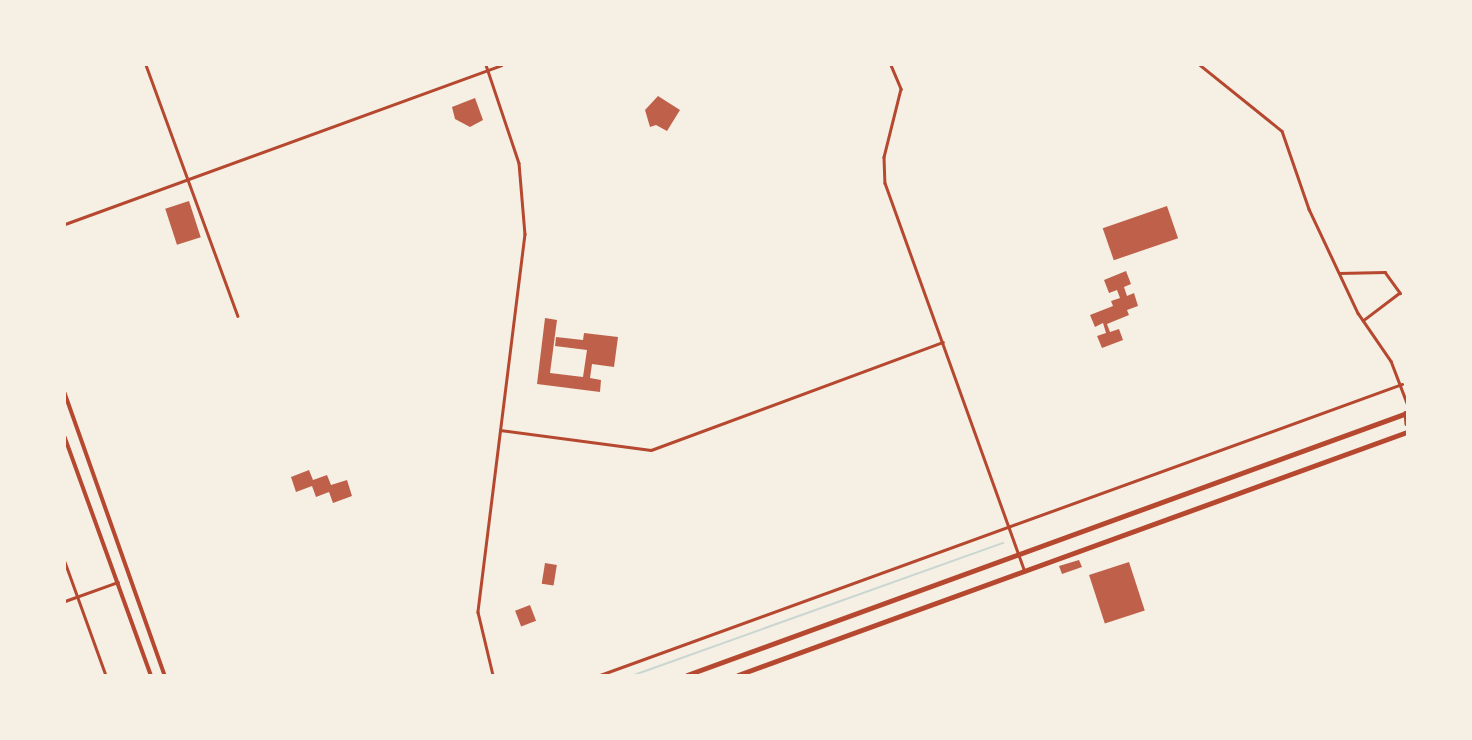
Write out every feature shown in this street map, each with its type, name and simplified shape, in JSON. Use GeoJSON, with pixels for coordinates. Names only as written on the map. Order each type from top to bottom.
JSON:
{"type":"FeatureCollection","features":[{"type":"Feature","properties":{"kind":"main road"},"geometry":{"type":"LineString","coordinates":[[687,675],[1407,413]]}},
{"type":"Feature","properties":{"kind":"main road"},"geometry":{"type":"LineString","coordinates":[[738,675],[1407,432]]}},
{"type":"Feature","properties":{"kind":"street"},"geometry":{"type":"LineString","coordinates":[[146,65],[238,316]]}},
{"type":"Feature","properties":{"kind":"street"},"geometry":{"type":"LineString","coordinates":[[65,224],[487,67],[501,65]]}},
{"type":"Feature","properties":{"kind":"street"},"geometry":{"type":"LineString","coordinates":[[891,65],[901,89],[884,157],[885,183],[1025,571]]}},
{"type":"Feature","properties":{"kind":"street"},"geometry":{"type":"LineString","coordinates":[[1200,65],[1282,131],[1309,209],[1339,273],[1363,321],[1402,384],[1407,404],[1407,424]]}},
{"type":"Feature","properties":{"kind":"street"},"geometry":{"type":"LineString","coordinates":[[487,67],[516,152],[525,193],[525,238],[478,612],[493,675]]}},
{"type":"Feature","properties":{"kind":"street"},"geometry":{"type":"LineString","coordinates":[[1339,273],[1385,272],[1400,293],[1363,321]]}},
{"type":"Feature","properties":{"kind":"street"},"geometry":{"type":"LineString","coordinates":[[500,430],[651,450],[943,342]]}},
{"type":"Feature","properties":{"kind":"street"},"geometry":{"type":"LineString","coordinates":[[600,675],[799,605],[1009,523],[1402,384]]}},
{"type":"Feature","properties":{"kind":"street"},"geometry":{"type":"LineString","coordinates":[[65,393],[165,675]]}},
{"type":"Feature","properties":{"kind":"street"},"geometry":{"type":"LineString","coordinates":[[65,438],[151,675]]}},
{"type":"Feature","properties":{"kind":"street"},"geometry":{"type":"LineString","coordinates":[[65,562],[106,675]]}},
{"type":"Feature","properties":{"kind":"street"},"geometry":{"type":"LineString","coordinates":[[65,601],[118,582]]}},
{"type":"Feature","properties":{"kind":"building"},"geometry":{"type":"Polygon","coordinates":[[[658,96],[680,110],[667,131],[656,125],[650,127],[645,110],[658,96]]]}},
{"type":"Feature","properties":{"kind":"building"},"geometry":{"type":"Polygon","coordinates":[[[475,98],[483,120],[470,127],[455,119],[452,107],[475,98]]]}},
{"type":"Feature","properties":{"kind":"building"},"geometry":{"type":"Polygon","coordinates":[[[189,201],[201,237],[177,245],[165,209],[189,201]]]}},
{"type":"Feature","properties":{"kind":"building"},"geometry":{"type":"Polygon","coordinates":[[[1167,206],[1178,238],[1114,260],[1103,228],[1167,206]]]}},
{"type":"Feature","properties":{"kind":"building"},"geometry":{"type":"Polygon","coordinates":[[[1126,271],[1131,284],[1124,287],[1127,296],[1134,293],[1138,306],[1127,310],[1129,315],[1107,324],[1110,332],[1119,329],[1123,340],[1102,348],[1097,336],[1106,333],[1103,323],[1095,327],[1090,315],[1113,306],[1111,301],[1120,298],[1117,290],[1109,293],[1104,280],[1126,271]]]}},
{"type":"Feature","properties":{"kind":"building"},"geometry":{"type":"Polygon","coordinates":[[[545,318],[557,320],[550,373],[583,377],[587,350],[555,346],[556,337],[583,340],[584,333],[618,337],[614,367],[592,364],[590,378],[601,380],[600,392],[537,384],[545,318]]]}},
{"type":"Feature","properties":{"kind":"building"},"geometry":{"type":"Polygon","coordinates":[[[309,470],[313,480],[327,475],[331,485],[347,480],[352,496],[333,503],[329,492],[316,497],[312,486],[296,492],[291,477],[309,470]]]}},
{"type":"Feature","properties":{"kind":"building"},"geometry":{"type":"Polygon","coordinates":[[[1079,560],[1082,567],[1062,574],[1059,566],[1079,560]]]}},
{"type":"Feature","properties":{"kind":"building"},"geometry":{"type":"Polygon","coordinates":[[[1129,562],[1145,611],[1105,623],[1089,575],[1129,562]]]}},
{"type":"Feature","properties":{"kind":"building"},"geometry":{"type":"Polygon","coordinates":[[[545,563],[557,565],[554,586],[542,584],[545,563]]]}},
{"type":"Feature","properties":{"kind":"building"},"geometry":{"type":"Polygon","coordinates":[[[530,605],[536,621],[521,627],[515,611],[530,605]]]}},
{"type":"Feature","properties":{"kind":"waterway"},"geometry":{"type":"LineString","coordinates":[[634,675],[1003,543]]}}]}
